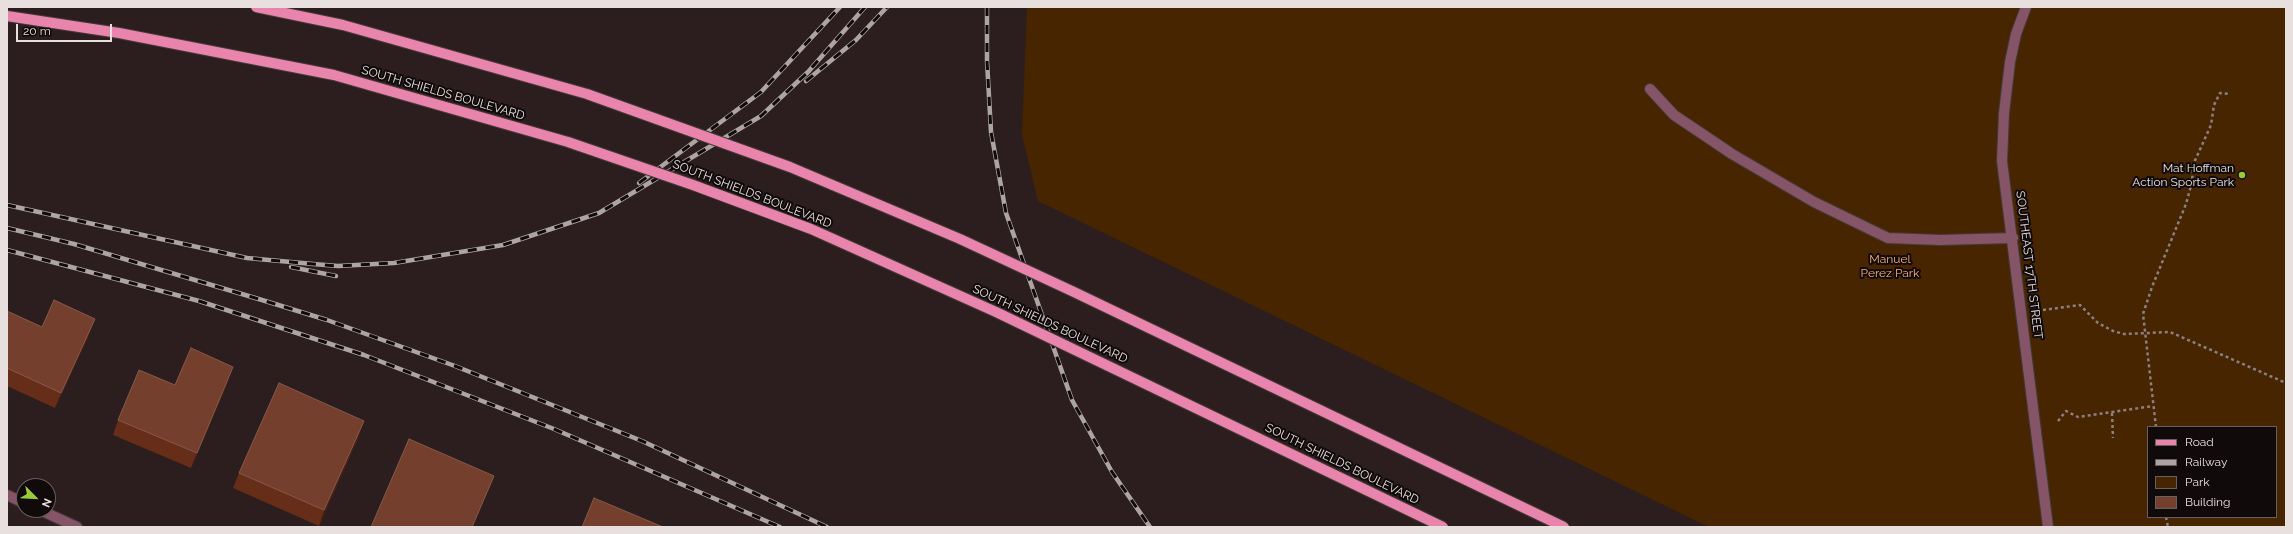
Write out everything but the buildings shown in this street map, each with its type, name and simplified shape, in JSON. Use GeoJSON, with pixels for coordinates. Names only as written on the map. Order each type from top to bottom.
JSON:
{"type":"FeatureCollection","features":[{"type":"Feature","properties":{"kind":"main road"},"geometry":{"type":"LineString","coordinates":[[256,7],[342,25],[587,94],[790,167],[953,236],[1074,292],[1564,527]]}},
{"type":"Feature","properties":{"kind":"main road","name":"SOUTH SHIELDS BOULEVARD"},"geometry":{"type":"LineString","coordinates":[[7,16],[119,33],[334,75],[568,142],[701,188],[811,229],[996,312],[1443,527]]}},
{"type":"Feature","properties":{"kind":"street","name":"SOUTHEAST 17TH STREET"},"geometry":{"type":"LineString","coordinates":[[2026,7],[2016,34],[2010,62],[2004,113],[2002,161],[2023,314],[2048,527]]}},
{"type":"Feature","properties":{"kind":"street"},"geometry":{"type":"LineString","coordinates":[[1650,89],[1674,115],[1732,154],[1814,202],[1888,238],[1940,240],[2013,238]]}},
{"type":"Feature","properties":{"kind":"street"},"geometry":{"type":"LineString","coordinates":[[56,517],[77,527]]}},
{"type":"Feature","properties":{"kind":"path"},"geometry":{"type":"LineString","coordinates":[[2156,426],[2143,314],[2152,287],[2186,204],[2192,182],[2193,165],[2211,125],[2214,105],[2220,93],[2230,94]]}},
{"type":"Feature","properties":{"kind":"path"},"geometry":{"type":"LineString","coordinates":[[2023,314],[2080,305],[2098,323],[2113,331],[2124,334],[2170,332],[2286,384]]}},
{"type":"Feature","properties":{"kind":"path"},"geometry":{"type":"LineString","coordinates":[[2035,422],[2058,421],[2066,411],[2078,417],[2153,406]]}},
{"type":"Feature","properties":{"kind":"path"},"geometry":{"type":"LineString","coordinates":[[2112,413],[2113,438]]}},
{"type":"Feature","properties":{"kind":"green space","name":"Manuel Perez Park"},"geometry":{"type":"Polygon","coordinates":[[[1027,7],[2286,7],[2286,527],[1709,527],[1038,201],[1022,135],[1027,7]]]}},
{"type":"Feature","properties":{"kind":"railway"},"geometry":{"type":"LineString","coordinates":[[639,183],[761,92],[840,7]]}},
{"type":"Feature","properties":{"kind":"railway"},"geometry":{"type":"LineString","coordinates":[[7,205],[247,258],[313,264],[338,266],[394,263],[503,245],[599,213],[761,116],[808,72],[865,7]]}},
{"type":"Feature","properties":{"kind":"railway"},"geometry":{"type":"LineString","coordinates":[[806,81],[856,40],[887,7]]}},
{"type":"Feature","properties":{"kind":"railway"},"geometry":{"type":"LineString","coordinates":[[987,7],[987,61],[991,132],[1006,213],[1072,400],[1112,472],[1150,527]]}},
{"type":"Feature","properties":{"kind":"railway"},"geometry":{"type":"LineString","coordinates":[[7,228],[74,244],[327,320],[455,366],[642,441],[827,527]]}},
{"type":"Feature","properties":{"kind":"railway"},"geometry":{"type":"LineString","coordinates":[[7,250],[199,301],[364,355],[554,429],[780,527]]}},
{"type":"Feature","properties":{"kind":"railway"},"geometry":{"type":"LineString","coordinates":[[291,267],[336,276]]}},
{"type":"Feature","properties":{"kind":"place","name":"Mat Hoffman Action Sports Park"},"geometry":{"type":"Point","coordinates":[2242,175]}}]}
